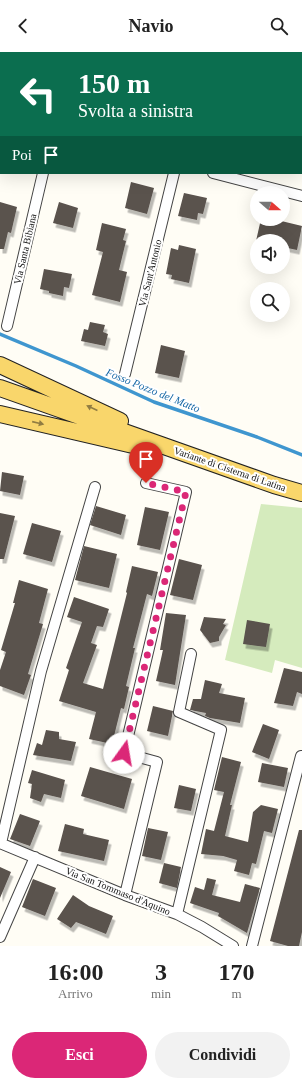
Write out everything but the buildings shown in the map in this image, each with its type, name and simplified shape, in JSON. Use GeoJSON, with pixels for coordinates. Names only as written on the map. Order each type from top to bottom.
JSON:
{"type":"FeatureCollection","features":[{"type":"Feature","properties":{"kind":"main road"},"geometry":{"type":"LineString","coordinates":[[0,365],[203,460]]}},
{"type":"Feature","properties":{"kind":"main road","name":"Variante di Cisterna di Latina"},"geometry":{"type":"LineString","coordinates":[[0,388],[274,485],[302,493]]}},
{"type":"Feature","properties":{"kind":"main road"},"geometry":{"type":"LineString","coordinates":[[0,414],[203,460]]}},
{"type":"Feature","properties":{"kind":"street","name":"Via Santa Bibiana"},"geometry":{"type":"LineString","coordinates":[[7,326],[43,174]]}},
{"type":"Feature","properties":{"kind":"street","name":"Via Sant'Antonio"},"geometry":{"type":"LineString","coordinates":[[125,374],[174,174]]}},
{"type":"Feature","properties":{"kind":"street"},"geometry":{"type":"LineString","coordinates":[[217,174],[302,196]]}},
{"type":"Feature","properties":{"kind":"street"},"geometry":{"type":"LineString","coordinates":[[125,895],[157,762],[124,753],[186,492],[146,483]]}},
{"type":"Feature","properties":{"kind":"street"},"geometry":{"type":"LineString","coordinates":[[0,843],[41,671],[95,487]]}},
{"type":"Feature","properties":{"kind":"street"},"geometry":{"type":"LineString","coordinates":[[176,914],[221,730],[179,712],[191,654]]}},
{"type":"Feature","properties":{"kind":"street"},"geometry":{"type":"LineString","coordinates":[[252,946],[301,756]]}},
{"type":"Feature","properties":{"kind":"street","name":"Via San Tommaso d'Aquino"},"geometry":{"type":"LineString","coordinates":[[0,843],[125,895],[176,914],[202,927],[233,946]]}},
{"type":"Feature","properties":{"kind":"street"},"geometry":{"type":"LineString","coordinates":[[0,937],[35,857]]}},
{"type":"Feature","properties":{"kind":"green space"},"geometry":{"type":"Polygon","coordinates":[[[261,504],[302,508],[302,668],[275,660],[272,673],[225,660],[261,504]]]}},
{"type":"Feature","properties":{"kind":"waterway","name":"Fosso Pozzo del Matto"},"geometry":{"type":"LineString","coordinates":[[0,334],[76,366],[154,402],[257,437],[302,455]]}},
{"type":"Feature","properties":{"kind":"route"},"geometry":{"type":"LineString","coordinates":[[124,753],[186,492],[146,483]]}}]}
